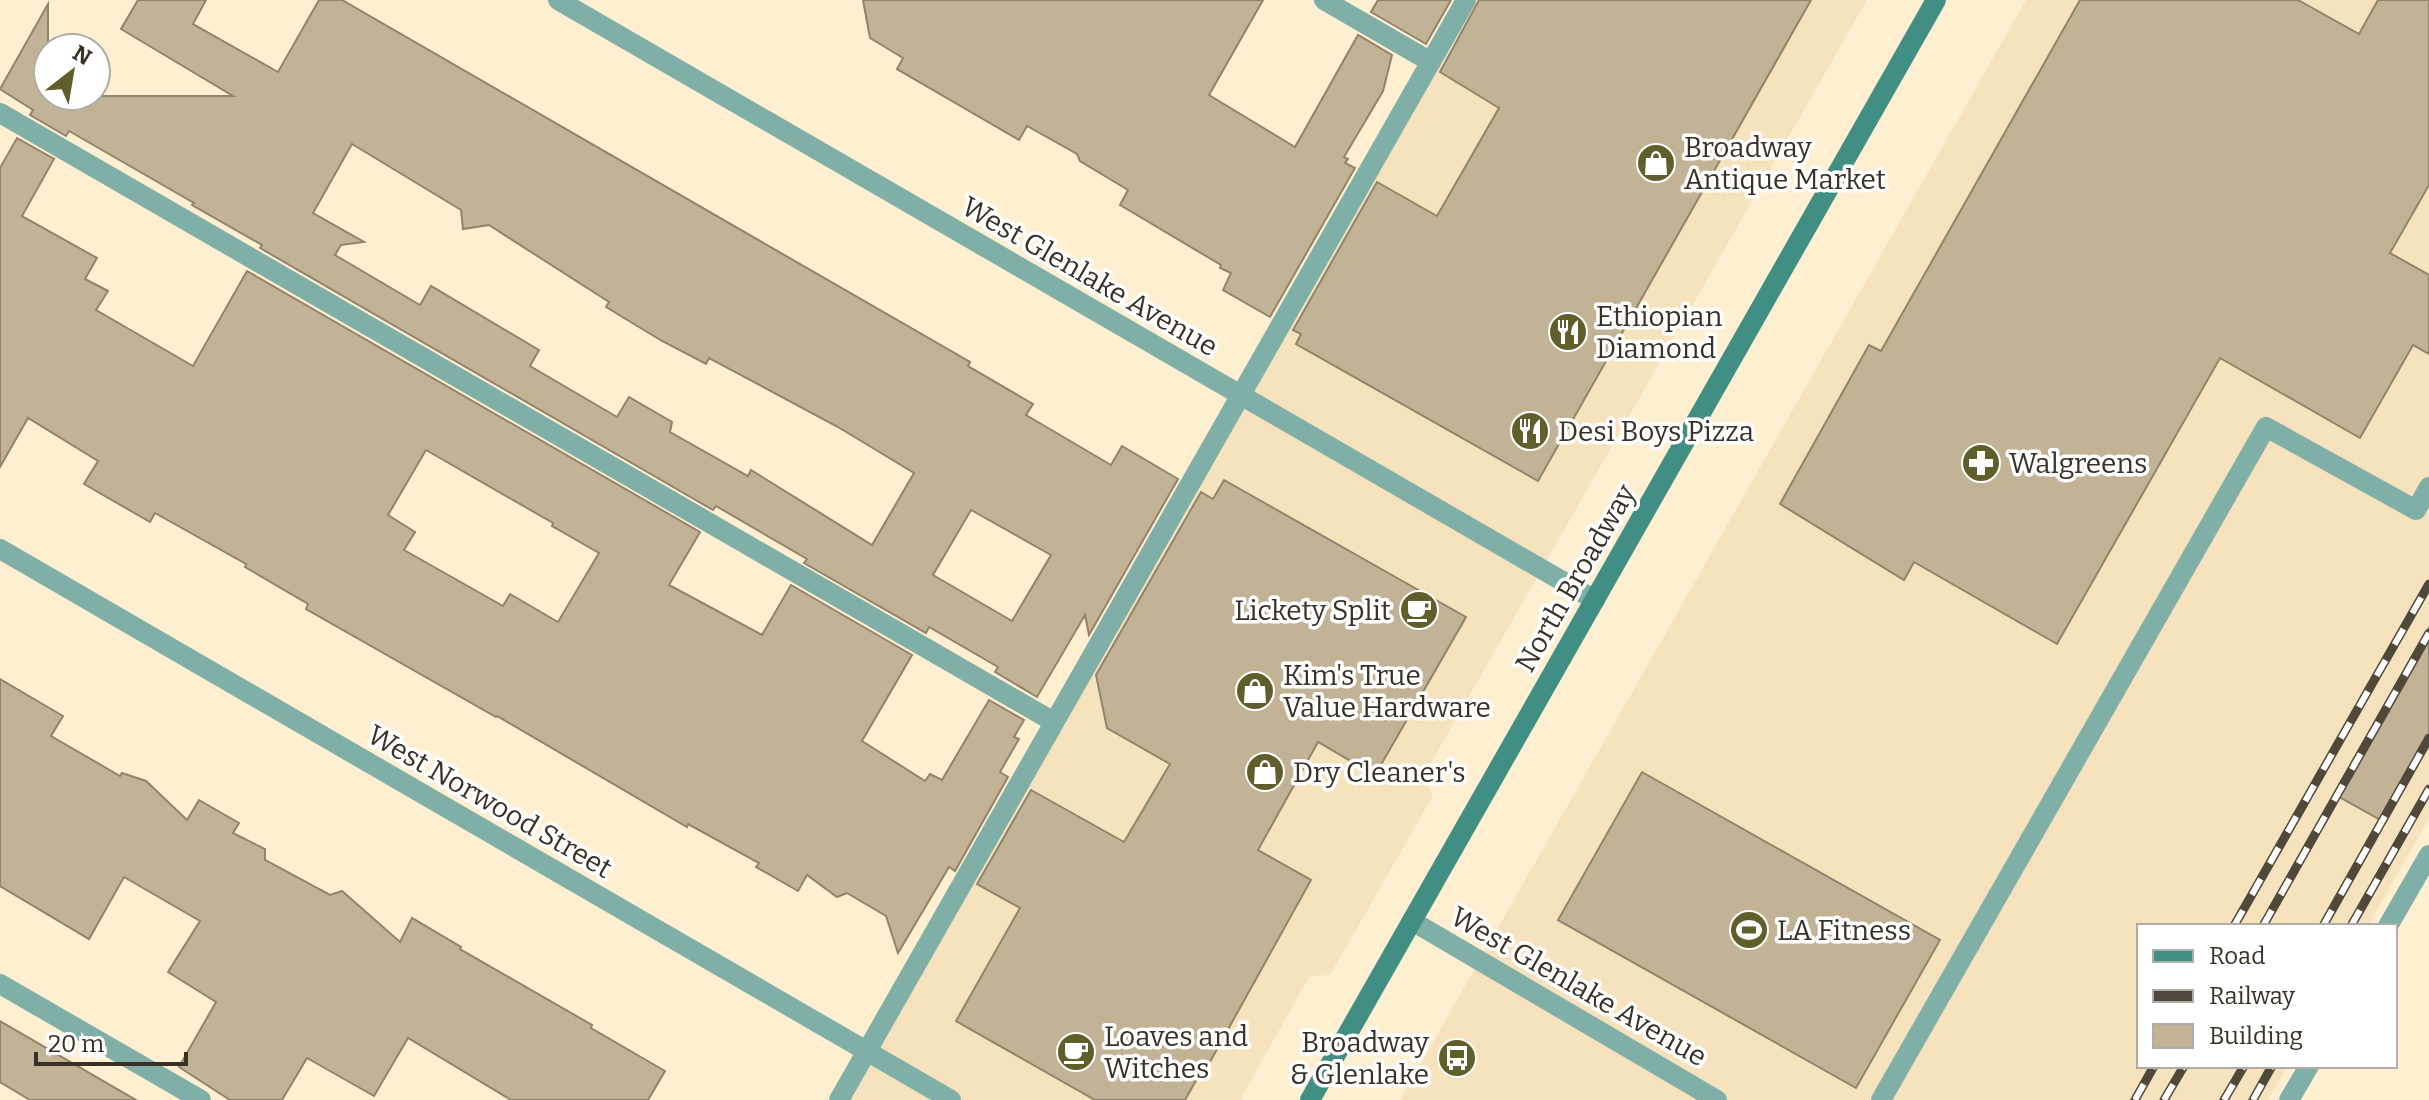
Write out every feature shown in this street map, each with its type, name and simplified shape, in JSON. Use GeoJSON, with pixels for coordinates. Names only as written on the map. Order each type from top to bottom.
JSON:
{"type":"FeatureCollection","features":[{"type":"Feature","properties":{"kind":"main road","name":"North Broadway"},"geometry":{"type":"LineString","coordinates":[[1310,1100],[1936,0]]}},
{"type":"Feature","properties":{"kind":"street","name":"West Glenlake Avenue"},"geometry":{"type":"LineString","coordinates":[[558,0],[1595,600]]}},
{"type":"Feature","properties":{"kind":"street"},"geometry":{"type":"LineString","coordinates":[[1324,0],[1431,62]]}},
{"type":"Feature","properties":{"kind":"street"},"geometry":{"type":"LineString","coordinates":[[839,1100],[1466,0]]}},
{"type":"Feature","properties":{"kind":"street"},"geometry":{"type":"LineString","coordinates":[[0,113],[1054,722]]}},
{"type":"Feature","properties":{"kind":"street"},"geometry":{"type":"LineString","coordinates":[[1881,1100],[2266,427],[2416,510],[2429,487]]}},
{"type":"Feature","properties":{"kind":"street","name":"West Norwood Street"},"geometry":{"type":"LineString","coordinates":[[0,549],[951,1100]]}},
{"type":"Feature","properties":{"kind":"street"},"geometry":{"type":"LineString","coordinates":[[2389,924],[2429,855]]}},
{"type":"Feature","properties":{"kind":"street","name":"West Glenlake Avenue"},"geometry":{"type":"LineString","coordinates":[[1412,921],[1710,1098]]}},
{"type":"Feature","properties":{"kind":"street"},"geometry":{"type":"LineString","coordinates":[[0,984],[201,1100]]}},
{"type":"Feature","properties":{"kind":"street"},"geometry":{"type":"LineString","coordinates":[[2289,1100],[2308,1068]]}},
{"type":"Feature","properties":{"kind":"shaded area"},"geometry":{"type":"Polygon","coordinates":[[[1463,0],[1867,0],[1423,777],[1433,796],[1330,975],[1309,977],[1240,1100],[838,1100],[1463,0]]]}},
{"type":"Feature","properties":{"kind":"shaded area"},"geometry":{"type":"Polygon","coordinates":[[[2026,0],[2429,0],[2429,819],[2369,924],[2137,924],[2137,1068],[2287,1068],[2268,1100],[1400,1100],[2026,0]]]}},
{"type":"Feature","properties":{"kind":"building"},"geometry":{"type":"Polygon","coordinates":[[[138,0],[206,0],[193,24],[278,72],[319,0],[342,0],[970,362],[968,366],[1033,404],[1026,415],[1111,465],[1122,446],[1178,479],[1089,635],[1085,615],[1037,697],[995,672],[998,667],[929,627],[926,633],[804,563],[807,559],[716,506],[713,510],[260,248],[262,245],[192,205],[194,203],[69,131],[66,136],[30,115],[32,112],[112,112],[112,96],[233,96],[121,29],[138,0]],[[352,144],[313,213],[364,242],[341,245],[335,255],[420,305],[431,286],[539,350],[530,366],[617,417],[629,397],[672,422],[670,432],[748,476],[751,470],[872,545],[914,473],[838,427],[709,358],[706,364],[662,341],[606,307],[609,302],[489,225],[463,229],[461,210],[352,144]],[[971,510],[933,575],[1012,621],[1051,555],[971,510]]]}},
{"type":"Feature","properties":{"kind":"building"},"geometry":{"type":"Polygon","coordinates":[[[863,0],[1263,0],[1209,95],[1295,147],[1358,35],[1392,55],[1383,91],[1344,157],[1348,159],[1345,163],[1355,168],[1270,317],[1223,290],[1231,273],[1220,268],[1221,265],[1120,205],[1128,190],[1080,161],[1077,154],[1027,126],[1019,140],[897,69],[903,58],[870,38],[863,0]]]}},
{"type":"Feature","properties":{"kind":"building"},"geometry":{"type":"Polygon","coordinates":[[[1378,0],[1451,0],[1426,44],[1371,12],[1378,0]]]}},
{"type":"Feature","properties":{"kind":"building"},"geometry":{"type":"Polygon","coordinates":[[[1479,0],[1811,0],[1538,481],[1296,344],[1301,334],[1293,330],[1377,182],[1437,216],[1499,108],[1440,72],[1479,0]]]}},
{"type":"Feature","properties":{"kind":"building"},"geometry":{"type":"Polygon","coordinates":[[[2080,0],[2298,0],[2359,34],[2378,0],[2429,0],[2429,185],[2390,253],[2429,275],[2429,354],[2413,345],[2360,438],[2220,358],[2057,644],[1914,562],[1904,580],[1780,504],[1869,345],[1881,351],[2080,0]]]}},
{"type":"Feature","properties":{"kind":"building"},"geometry":{"type":"Polygon","coordinates":[[[48,4],[48,32],[32,32],[48,4]]]}},
{"type":"Feature","properties":{"kind":"building"},"geometry":{"type":"Polygon","coordinates":[[[32,32],[32,109],[0,89],[32,32]]]}},
{"type":"Feature","properties":{"kind":"building"},"geometry":{"type":"Polygon","coordinates":[[[17,138],[54,159],[22,216],[97,258],[85,279],[108,291],[96,310],[193,366],[247,271],[700,532],[669,585],[762,635],[791,585],[912,655],[862,741],[925,781],[930,774],[942,780],[989,700],[1024,720],[1014,737],[1019,739],[1000,772],[1008,777],[955,871],[949,867],[898,953],[886,916],[847,893],[837,897],[807,875],[798,891],[756,867],[759,863],[688,824],[687,827],[306,609],[308,604],[245,567],[246,564],[155,513],[150,522],[84,484],[98,461],[28,418],[0,467],[0,168],[17,138]],[[426,450],[388,515],[415,532],[404,550],[503,606],[510,594],[558,622],[599,553],[552,526],[553,523],[426,450]]]}},
{"type":"Feature","properties":{"kind":"building"},"geometry":{"type":"Polygon","coordinates":[[[1224,480],[1466,617],[1382,763],[1366,770],[1318,742],[1258,850],[1311,880],[1201,1078],[1198,1077],[1185,1100],[1095,1100],[956,1021],[1020,908],[977,884],[1031,790],[1124,842],[1170,764],[1107,728],[1096,675],[1201,492],[1213,499],[1224,480]]]}},
{"type":"Feature","properties":{"kind":"building"},"geometry":{"type":"Polygon","coordinates":[[[2429,628],[2429,743],[2384,822],[2334,794],[2429,628]]]}},
{"type":"Feature","properties":{"kind":"building"},"geometry":{"type":"Polygon","coordinates":[[[0,679],[63,716],[51,736],[120,776],[122,773],[146,781],[187,820],[199,800],[239,823],[233,833],[265,849],[265,860],[330,895],[342,891],[400,942],[412,918],[665,1071],[648,1100],[511,1100],[408,1038],[374,1096],[307,1058],[282,1100],[230,1100],[179,1067],[216,1002],[168,972],[200,921],[124,877],[89,939],[0,886],[0,679]]]}},
{"type":"Feature","properties":{"kind":"building","name":"LA Fitness"},"geometry":{"type":"Polygon","coordinates":[[[1642,772],[1940,940],[1856,1088],[1558,920],[1642,772]]]}},
{"type":"Feature","properties":{"kind":"building"},"geometry":{"type":"Polygon","coordinates":[[[0,1021],[136,1100],[30,1100],[0,1082],[0,1021]]]}},
{"type":"Feature","properties":{"kind":"railway"},"geometry":{"type":"LineString","coordinates":[[2235,924],[2429,584]]}},
{"type":"Feature","properties":{"kind":"railway"},"geometry":{"type":"LineString","coordinates":[[2264,924],[2429,633]]}},
{"type":"Feature","properties":{"kind":"railway"},"geometry":{"type":"LineString","coordinates":[[2324,924],[2429,738]]}},
{"type":"Feature","properties":{"kind":"railway"},"geometry":{"type":"LineString","coordinates":[[2352,924],[2429,789]]}},
{"type":"Feature","properties":{"kind":"railway"},"geometry":{"type":"LineString","coordinates":[[2135,1100],[2153,1068]]}},
{"type":"Feature","properties":{"kind":"railway"},"geometry":{"type":"LineString","coordinates":[[2164,1100],[2183,1068]]}},
{"type":"Feature","properties":{"kind":"railway"},"geometry":{"type":"LineString","coordinates":[[2224,1100],[2243,1068]]}},
{"type":"Feature","properties":{"kind":"railway"},"geometry":{"type":"LineString","coordinates":[[2253,1100],[2271,1068]]}},
{"type":"Feature","properties":{"kind":"place","name":"Broadway Antique Market"},"geometry":{"type":"Point","coordinates":[1656,163]}},
{"type":"Feature","properties":{"kind":"place","name":"Ethiopian Diamond"},"geometry":{"type":"Point","coordinates":[1568,332]}},
{"type":"Feature","properties":{"kind":"place","name":"Desi Boys Pizza"},"geometry":{"type":"Point","coordinates":[1530,431]}},
{"type":"Feature","properties":{"kind":"place","name":"Walgreens"},"geometry":{"type":"Point","coordinates":[1981,463]}},
{"type":"Feature","properties":{"kind":"place","name":"Lickety Split"},"geometry":{"type":"Point","coordinates":[1419,610]}},
{"type":"Feature","properties":{"kind":"place","name":"Kim's True Value Hardware"},"geometry":{"type":"Point","coordinates":[1255,691]}},
{"type":"Feature","properties":{"kind":"place","name":"Dry Cleaner's"},"geometry":{"type":"Point","coordinates":[1265,772]}},
{"type":"Feature","properties":{"kind":"place","name":"LA Fitness"},"geometry":{"type":"Point","coordinates":[1749,930]}},
{"type":"Feature","properties":{"kind":"place","name":"Loaves and Witches"},"geometry":{"type":"Point","coordinates":[1076,1052]}},
{"type":"Feature","properties":{"kind":"place","name":"Broadway & Glenlake"},"geometry":{"type":"Point","coordinates":[1457,1058]}}]}
